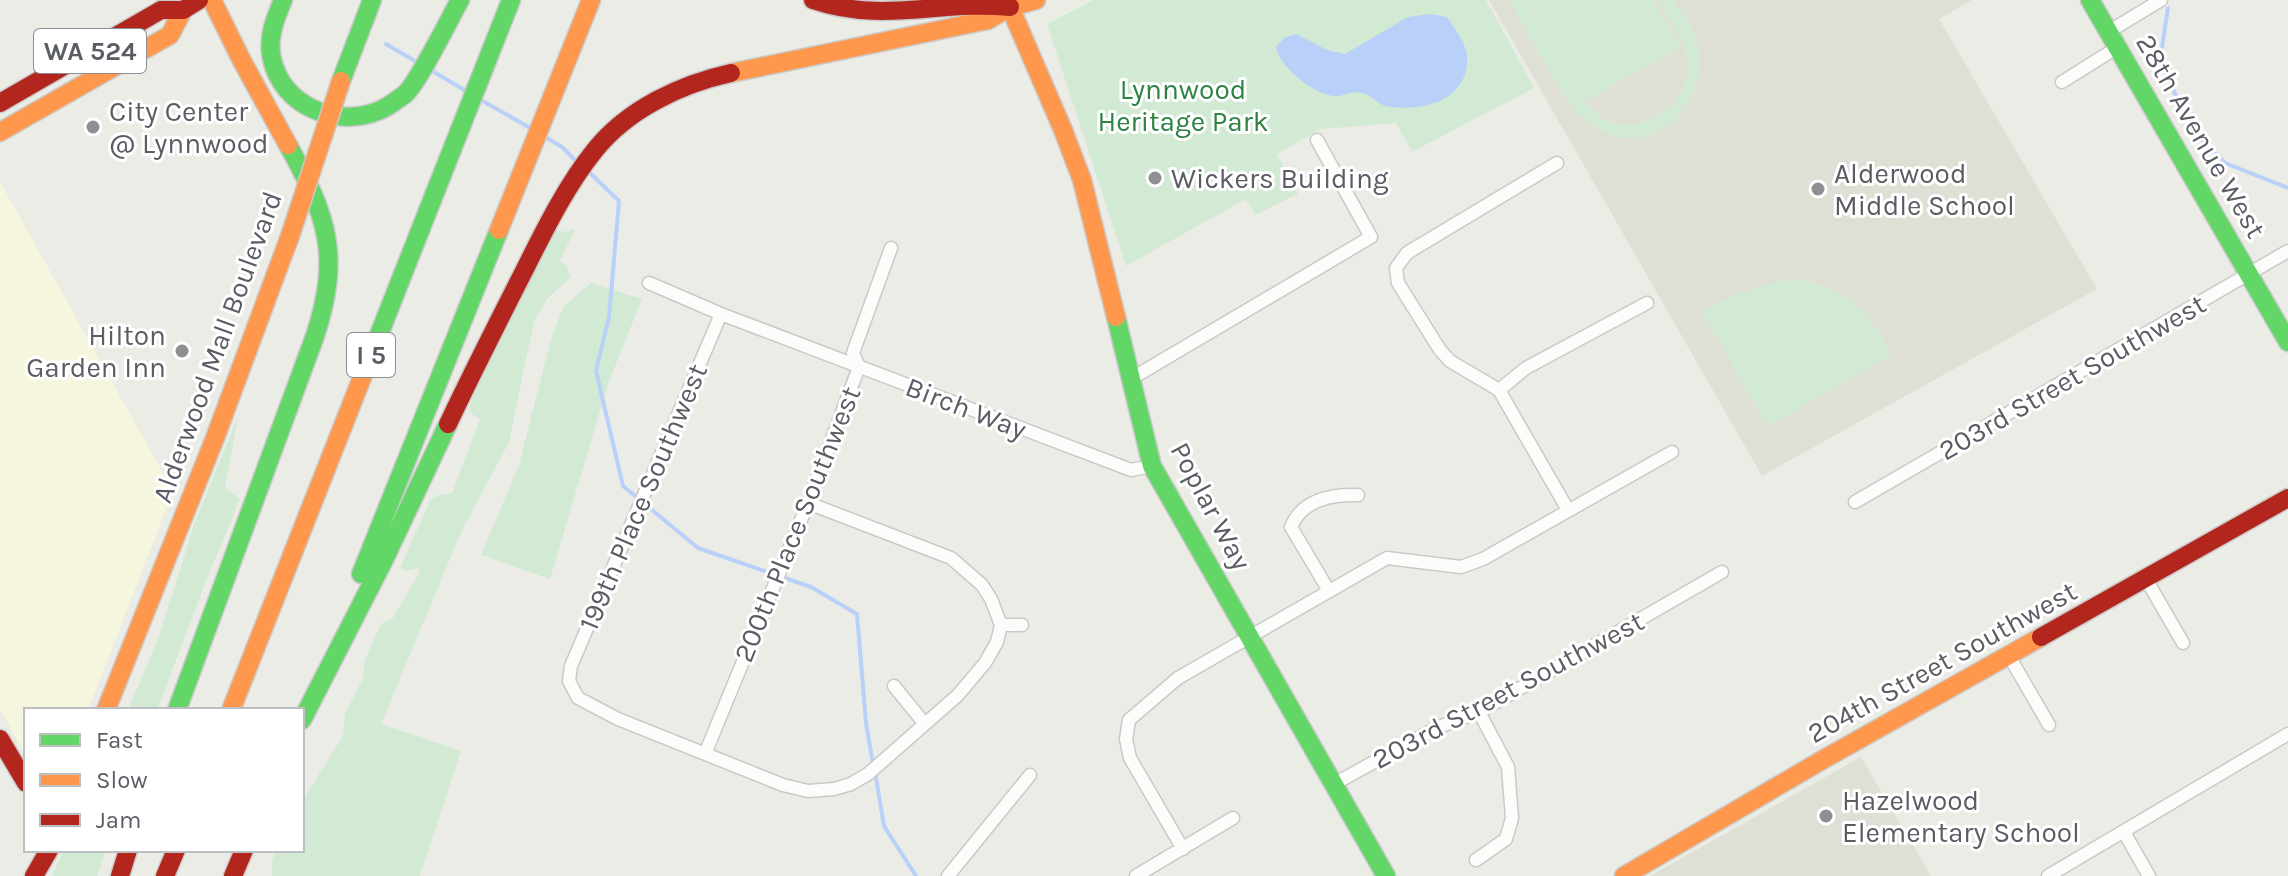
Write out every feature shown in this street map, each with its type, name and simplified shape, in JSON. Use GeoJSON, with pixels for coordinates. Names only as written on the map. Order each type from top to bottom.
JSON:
{"type":"FeatureCollection","features":[{"type":"Feature","properties":{"kind":"main road"},"geometry":{"type":"LineString","coordinates":[[178,708],[315,336],[328,292],[330,270],[328,241],[314,194],[230,40],[212,0]]}},
{"type":"Feature","properties":{"kind":"main road"},"geometry":{"type":"LineString","coordinates":[[283,0],[273,24],[271,47],[274,66],[282,82],[298,101],[315,112],[340,119],[357,119],[384,111],[408,92],[460,0]]}},
{"type":"Feature","properties":{"kind":"main road","name":"Alderwood Mall Boulevard"},"geometry":{"type":"LineString","coordinates":[[107,708],[215,438],[290,236],[341,81],[372,0]]}},
{"type":"Feature","properties":{"kind":"main road","name":"I 5"},"geometry":{"type":"LineString","coordinates":[[232,708],[511,0]]}},
{"type":"Feature","properties":{"kind":"main road","name":"I 5"},"geometry":{"type":"LineString","coordinates":[[304,716],[591,0]]}},
{"type":"Feature","properties":{"kind":"main road"},"geometry":{"type":"LineString","coordinates":[[813,0],[850,11],[882,14],[976,2],[1009,4],[1036,0]]}},
{"type":"Feature","properties":{"kind":"main road"},"geometry":{"type":"LineString","coordinates":[[923,9],[941,0]]}},
{"type":"Feature","properties":{"kind":"main road","name":"28th Avenue West"},"geometry":{"type":"LineString","coordinates":[[2090,0],[2288,342]]}},
{"type":"Feature","properties":{"kind":"main road"},"geometry":{"type":"LineString","coordinates":[[304,716],[554,212],[596,149],[622,124],[650,104],[698,80],[988,20],[1009,4]]}},
{"type":"Feature","properties":{"kind":"main road","name":"Poplar Way"},"geometry":{"type":"LineString","coordinates":[[1009,4],[1063,128],[1089,203],[1152,466],[1386,876]]}},
{"type":"Feature","properties":{"kind":"main road","name":"WA 524"},"geometry":{"type":"LineString","coordinates":[[0,103],[161,10],[191,5]]}},
{"type":"Feature","properties":{"kind":"main road","name":"WA 524"},"geometry":{"type":"LineString","coordinates":[[0,132],[170,35],[191,5]]}},
{"type":"Feature","properties":{"kind":"main road","name":"204th Street Southwest"},"geometry":{"type":"LineString","coordinates":[[1624,876],[1824,759],[2286,503]]}},
{"type":"Feature","properties":{"kind":"main road"},"geometry":{"type":"LineString","coordinates":[[0,739],[24,780]]}},
{"type":"Feature","properties":{"kind":"main road"},"geometry":{"type":"LineString","coordinates":[[34,876],[48,852]]}},
{"type":"Feature","properties":{"kind":"main road"},"geometry":{"type":"LineString","coordinates":[[120,876],[127,852]]}},
{"type":"Feature","properties":{"kind":"main road"},"geometry":{"type":"LineString","coordinates":[[165,876],[175,852]]}},
{"type":"Feature","properties":{"kind":"main road"},"geometry":{"type":"LineString","coordinates":[[233,876],[243,852]]}},
{"type":"Feature","properties":{"kind":"main road"},"geometry":{"type":"LineString","coordinates":[[241,876],[250,852]]}},
{"type":"Feature","properties":{"kind":"street"},"geometry":{"type":"LineString","coordinates":[[2062,82],[2161,0]]}},
{"type":"Feature","properties":{"kind":"street"},"geometry":{"type":"LineString","coordinates":[[1129,380],[1371,237],[1317,140]]}},
{"type":"Feature","properties":{"kind":"street"},"geometry":{"type":"LineString","coordinates":[[1557,163],[1407,253],[1396,268],[1398,283],[1440,350],[1450,361],[1499,390],[1568,510]]}},
{"type":"Feature","properties":{"kind":"street","name":"200th Place Southwest"},"geometry":{"type":"LineString","coordinates":[[705,754],[808,503],[859,367],[853,353],[891,248]]}},
{"type":"Feature","properties":{"kind":"street","name":"203rd Street Southwest"},"geometry":{"type":"LineString","coordinates":[[1855,502],[2288,251]]}},
{"type":"Feature","properties":{"kind":"street","name":"Birch Way"},"geometry":{"type":"LineString","coordinates":[[649,283],[721,314],[1131,470],[1152,466]]}},
{"type":"Feature","properties":{"kind":"street"},"geometry":{"type":"LineString","coordinates":[[1499,390],[1526,368],[1647,303]]}},
{"type":"Feature","properties":{"kind":"street","name":"199th Place Southwest"},"geometry":{"type":"LineString","coordinates":[[705,754],[618,719],[578,698],[569,681],[571,666],[721,314]]}},
{"type":"Feature","properties":{"kind":"street"},"geometry":{"type":"LineString","coordinates":[[1183,849],[1130,758],[1126,739],[1129,720],[1178,678],[1387,558],[1461,567],[1483,559],[1672,452]]}},
{"type":"Feature","properties":{"kind":"street"},"geometry":{"type":"LineString","coordinates":[[1329,591],[1291,527],[1297,513],[1329,496],[1358,495]]}},
{"type":"Feature","properties":{"kind":"street"},"geometry":{"type":"LineString","coordinates":[[705,754],[783,785],[808,791],[851,784],[868,774],[958,695],[985,663],[997,642],[1001,625],[991,599],[982,585],[951,558],[808,503]]}},
{"type":"Feature","properties":{"kind":"street","name":"203rd Street Southwest"},"geometry":{"type":"LineString","coordinates":[[1334,784],[1436,728],[1479,712],[1722,572]]}},
{"type":"Feature","properties":{"kind":"street"},"geometry":{"type":"LineString","coordinates":[[2146,579],[2183,643]]}},
{"type":"Feature","properties":{"kind":"street"},"geometry":{"type":"LineString","coordinates":[[1001,625],[1022,625]]}},
{"type":"Feature","properties":{"kind":"street"},"geometry":{"type":"LineString","coordinates":[[2009,656],[2049,725]]}},
{"type":"Feature","properties":{"kind":"street"},"geometry":{"type":"LineString","coordinates":[[894,686],[924,723]]}},
{"type":"Feature","properties":{"kind":"street"},"geometry":{"type":"LineString","coordinates":[[1476,860],[1506,839],[1512,818],[1508,767],[1479,712]]}},
{"type":"Feature","properties":{"kind":"street"},"geometry":{"type":"LineString","coordinates":[[2048,876],[2288,734]]}},
{"type":"Feature","properties":{"kind":"street"},"geometry":{"type":"LineString","coordinates":[[948,876],[1030,775]]}},
{"type":"Feature","properties":{"kind":"street"},"geometry":{"type":"LineString","coordinates":[[1136,876],[1233,818]]}},
{"type":"Feature","properties":{"kind":"street"},"geometry":{"type":"LineString","coordinates":[[2124,832],[2149,876]]}},
{"type":"Feature","properties":{"kind":"shaded area","name":"Alderwood Middle School"},"geometry":{"type":"Polygon","coordinates":[[[1489,0],[1972,0],[1939,19],[2097,289],[1762,476],[1489,0]]]}},
{"type":"Feature","properties":{"kind":"shaded area"},"geometry":{"type":"Polygon","coordinates":[[[0,182],[173,491],[89,708],[24,708],[24,751],[0,709],[0,182]]]}},
{"type":"Feature","properties":{"kind":"shaded area","name":"Hazelwood Elementary School"},"geometry":{"type":"Polygon","coordinates":[[[1861,757],[1931,876],[1650,876],[1861,757]]]}},
{"type":"Feature","properties":{"kind":"green space","name":"Lynnwood Heritage Park"},"geometry":{"type":"Polygon","coordinates":[[[1094,0],[1486,0],[1534,88],[1412,152],[1396,123],[1321,129],[1277,154],[1298,194],[1256,215],[1246,199],[1126,266],[1047,24],[1094,0]]]}},
{"type":"Feature","properties":{"kind":"green space"},"geometry":{"type":"Polygon","coordinates":[[[1510,0],[1525,0],[1584,99],[1527,0],[1653,0],[1681,47],[1585,101],[1599,116],[1615,123],[1633,124],[1650,120],[1665,111],[1678,97],[1685,81],[1687,61],[1684,45],[1658,0],[1674,0],[1697,43],[1699,67],[1695,89],[1685,108],[1671,124],[1653,134],[1633,138],[1611,135],[1589,123],[1557,84],[1510,0]]]}},
{"type":"Feature","properties":{"kind":"green space"},"geometry":{"type":"Polygon","coordinates":[[[575,229],[560,261],[571,277],[547,299],[534,321],[509,442],[462,530],[381,724],[461,751],[420,876],[272,876],[275,852],[304,852],[304,798],[343,736],[345,714],[363,678],[365,660],[381,624],[393,618],[420,571],[418,568],[405,571],[401,568],[403,561],[430,501],[438,495],[452,493],[480,419],[473,415],[469,407],[496,343],[555,230],[575,229]]]}},
{"type":"Feature","properties":{"kind":"green space"},"geometry":{"type":"Polygon","coordinates":[[[1796,279],[1830,288],[1854,303],[1892,354],[1774,423],[1764,421],[1702,311],[1748,290],[1796,279]]]}},
{"type":"Feature","properties":{"kind":"green space"},"geometry":{"type":"Polygon","coordinates":[[[591,283],[642,299],[608,384],[550,579],[481,555],[519,465],[550,342],[563,307],[591,283]]]}},
{"type":"Feature","properties":{"kind":"green space"},"geometry":{"type":"Polygon","coordinates":[[[238,417],[225,488],[240,499],[158,708],[129,708],[158,639],[195,522],[238,417]]]}},
{"type":"Feature","properties":{"kind":"green space"},"geometry":{"type":"Polygon","coordinates":[[[63,852],[105,852],[97,876],[52,876],[63,852]]]}},
{"type":"Feature","properties":{"kind":"water"},"geometry":{"type":"Polygon","coordinates":[[[1431,14],[1447,17],[1462,40],[1467,55],[1461,83],[1453,93],[1429,105],[1400,108],[1383,105],[1360,93],[1328,95],[1299,79],[1284,63],[1276,47],[1284,38],[1296,34],[1327,50],[1345,54],[1408,17],[1431,14]]]}},
{"type":"Feature","properties":{"kind":"waterway"},"geometry":{"type":"LineString","coordinates":[[2168,8],[2160,60],[2191,129],[2225,163],[2288,188]]}},
{"type":"Feature","properties":{"kind":"waterway"},"geometry":{"type":"LineString","coordinates":[[386,44],[415,61]]}},
{"type":"Feature","properties":{"kind":"waterway"},"geometry":{"type":"LineString","coordinates":[[429,69],[466,91]]}},
{"type":"Feature","properties":{"kind":"waterway"},"geometry":{"type":"LineString","coordinates":[[481,100],[532,129]]}},
{"type":"Feature","properties":{"kind":"waterway"},"geometry":{"type":"LineString","coordinates":[[547,138],[577,162]]}},
{"type":"Feature","properties":{"kind":"waterway"},"geometry":{"type":"LineString","coordinates":[[590,173],[619,201],[609,317],[596,371],[623,486],[698,548],[811,587],[857,614],[866,723],[873,764]]}},
{"type":"Feature","properties":{"kind":"waterway"},"geometry":{"type":"LineString","coordinates":[[875,772],[884,826],[916,876]]}},
{"type":"Feature","properties":{"kind":"traffic: fast"},"geometry":{"type":"LineString","coordinates":[[283,0],[270,44],[278,75],[299,101],[313,109],[345,117],[378,111],[410,89],[460,0]]}},
{"type":"Feature","properties":{"kind":"traffic: fast"},"geometry":{"type":"LineString","coordinates":[[341,81],[372,0]]}},
{"type":"Feature","properties":{"kind":"traffic: fast"},"geometry":{"type":"LineString","coordinates":[[369,360],[511,0]]}},
{"type":"Feature","properties":{"kind":"traffic: fast"},"geometry":{"type":"LineString","coordinates":[[2090,0],[2288,342]]}},
{"type":"Feature","properties":{"kind":"traffic: fast"},"geometry":{"type":"LineString","coordinates":[[178,708],[323,308],[327,283],[326,238],[313,194],[288,145]]}},
{"type":"Feature","properties":{"kind":"traffic: fast"},"geometry":{"type":"LineString","coordinates":[[361,574],[499,230]]}},
{"type":"Feature","properties":{"kind":"traffic: fast"},"geometry":{"type":"LineString","coordinates":[[1116,317],[1152,466],[1386,876]]}},
{"type":"Feature","properties":{"kind":"traffic: fast"},"geometry":{"type":"LineString","coordinates":[[304,716],[384,560],[448,424]]}},
{"type":"Feature","properties":{"kind":"traffic: slow"},"geometry":{"type":"LineString","coordinates":[[212,0],[288,145]]}},
{"type":"Feature","properties":{"kind":"traffic: slow"},"geometry":{"type":"LineString","coordinates":[[499,230],[591,0]]}},
{"type":"Feature","properties":{"kind":"traffic: slow"},"geometry":{"type":"LineString","coordinates":[[1007,0],[1010,7],[1036,0]]}},
{"type":"Feature","properties":{"kind":"traffic: slow"},"geometry":{"type":"LineString","coordinates":[[1010,7],[1082,180],[1116,317]]}},
{"type":"Feature","properties":{"kind":"traffic: slow"},"geometry":{"type":"LineString","coordinates":[[731,73],[988,20],[1010,7]]}},
{"type":"Feature","properties":{"kind":"traffic: slow"},"geometry":{"type":"LineString","coordinates":[[0,132],[170,35],[183,10]]}},
{"type":"Feature","properties":{"kind":"traffic: slow"},"geometry":{"type":"LineString","coordinates":[[290,236],[341,81]]}},
{"type":"Feature","properties":{"kind":"traffic: slow"},"geometry":{"type":"LineString","coordinates":[[107,708],[215,438],[290,236]]}},
{"type":"Feature","properties":{"kind":"traffic: slow"},"geometry":{"type":"LineString","coordinates":[[232,708],[369,360]]}},
{"type":"Feature","properties":{"kind":"traffic: slow"},"geometry":{"type":"LineString","coordinates":[[1624,876],[2041,637]]}},
{"type":"Feature","properties":{"kind":"traffic: jam"},"geometry":{"type":"LineString","coordinates":[[0,103],[161,10],[183,10],[199,0]]}},
{"type":"Feature","properties":{"kind":"traffic: jam"},"geometry":{"type":"LineString","coordinates":[[813,0],[839,7],[888,11],[960,6],[1010,7]]}},
{"type":"Feature","properties":{"kind":"traffic: jam"},"geometry":{"type":"LineString","coordinates":[[448,424],[548,224],[595,150],[623,122],[657,100],[693,84],[731,73]]}},
{"type":"Feature","properties":{"kind":"traffic: jam"},"geometry":{"type":"LineString","coordinates":[[2041,637],[2288,498]]}},
{"type":"Feature","properties":{"kind":"traffic: jam"},"geometry":{"type":"LineString","coordinates":[[0,739],[24,780]]}},
{"type":"Feature","properties":{"kind":"traffic: jam"},"geometry":{"type":"LineString","coordinates":[[34,876],[48,852]]}},
{"type":"Feature","properties":{"kind":"traffic: jam"},"geometry":{"type":"LineString","coordinates":[[120,876],[127,852]]}},
{"type":"Feature","properties":{"kind":"traffic: jam"},"geometry":{"type":"LineString","coordinates":[[165,876],[175,852]]}},
{"type":"Feature","properties":{"kind":"traffic: jam"},"geometry":{"type":"LineString","coordinates":[[233,876],[243,852]]}},
{"type":"Feature","properties":{"kind":"place","name":"City Center @ Lynnwood"},"geometry":{"type":"Point","coordinates":[93,127]}},
{"type":"Feature","properties":{"kind":"place","name":"Wickers Building"},"geometry":{"type":"Point","coordinates":[1155,178]}},
{"type":"Feature","properties":{"kind":"place","name":"Alderwood Middle School"},"geometry":{"type":"Point","coordinates":[1818,189]}},
{"type":"Feature","properties":{"kind":"place","name":"Hilton Garden Inn"},"geometry":{"type":"Point","coordinates":[182,351]}},
{"type":"Feature","properties":{"kind":"place","name":"Hazelwood Elementary School"},"geometry":{"type":"Point","coordinates":[1826,816]}}]}
